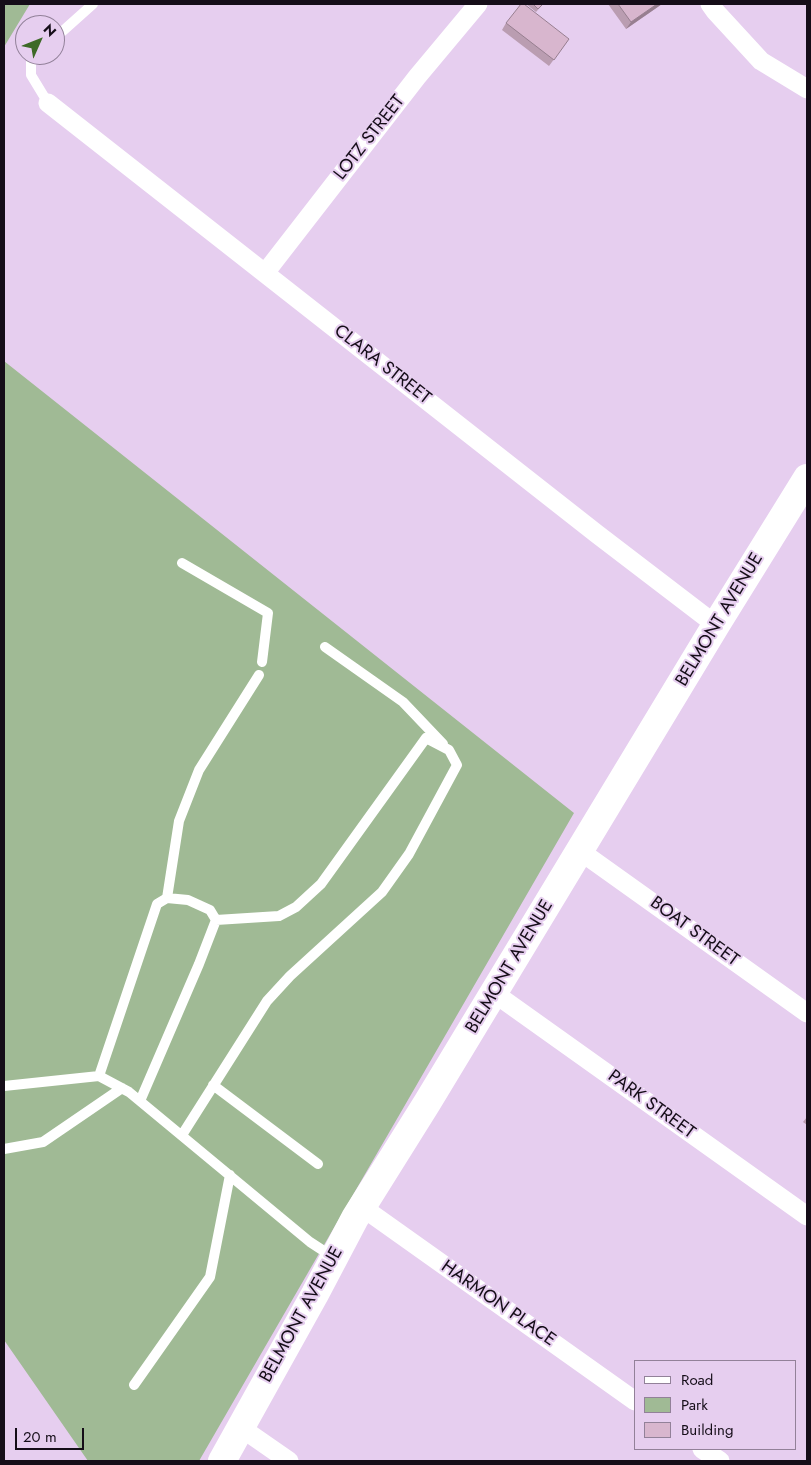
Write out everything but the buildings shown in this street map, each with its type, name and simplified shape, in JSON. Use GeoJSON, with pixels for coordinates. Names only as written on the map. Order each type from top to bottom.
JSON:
{"type":"FeatureCollection","features":[{"type":"Feature","properties":{"kind":"main road","name":"BELMONT AVENUE"},"geometry":{"type":"LineString","coordinates":[[222,1461],[362,1207],[428,1103],[716,625],[807,478]]}},
{"type":"Feature","properties":{"kind":"street","name":"LOTZ STREET"},"geometry":{"type":"LineString","coordinates":[[265,273],[417,77],[478,4]]}},
{"type":"Feature","properties":{"kind":"street"},"geometry":{"type":"LineString","coordinates":[[710,4],[761,61],[807,89]]}},
{"type":"Feature","properties":{"kind":"street","name":"CLARA STREET"},"geometry":{"type":"LineString","coordinates":[[48,103],[716,625]]}},
{"type":"Feature","properties":{"kind":"street","name":"BOAT STREET"},"geometry":{"type":"LineString","coordinates":[[580,851],[807,1013]]}},
{"type":"Feature","properties":{"kind":"street","name":"PARK STREET"},"geometry":{"type":"LineString","coordinates":[[494,993],[807,1216]]}},
{"type":"Feature","properties":{"kind":"street","name":"HARMON PLACE"},"geometry":{"type":"LineString","coordinates":[[362,1207],[634,1400]]}},
{"type":"Feature","properties":{"kind":"street"},"geometry":{"type":"LineString","coordinates":[[240,1427],[289,1461]]}},
{"type":"Feature","properties":{"kind":"street"},"geometry":{"type":"LineString","coordinates":[[704,1450],[720,1461]]}},
{"type":"Feature","properties":{"kind":"lane"},"geometry":{"type":"LineString","coordinates":[[65,29],[93,4]]}},
{"type":"Feature","properties":{"kind":"lane"},"geometry":{"type":"LineString","coordinates":[[31,65],[32,75],[48,103]]}},
{"type":"Feature","properties":{"kind":"lane"},"geometry":{"type":"LineString","coordinates":[[182,563],[268,614],[262,662]]}},
{"type":"Feature","properties":{"kind":"lane"},"geometry":{"type":"LineString","coordinates":[[182,1135],[268,1001],[290,976],[382,892],[409,854],[457,765],[449,750],[403,702],[325,647]]}},
{"type":"Feature","properties":{"kind":"lane"},"geometry":{"type":"LineString","coordinates":[[167,898],[179,821],[199,770],[259,675]]}},
{"type":"Feature","properties":{"kind":"lane"},"geometry":{"type":"LineString","coordinates":[[216,920],[279,916],[296,908],[321,884],[426,738],[449,750]]}},
{"type":"Feature","properties":{"kind":"lane"},"geometry":{"type":"LineString","coordinates":[[99,1076],[157,904],[167,898],[188,900],[210,910],[216,920]]}},
{"type":"Feature","properties":{"kind":"lane"},"geometry":{"type":"LineString","coordinates":[[140,1101],[216,920]]}},
{"type":"Feature","properties":{"kind":"lane"},"geometry":{"type":"LineString","coordinates":[[4,1086],[99,1076],[129,1092],[310,1242],[334,1258]]}},
{"type":"Feature","properties":{"kind":"lane"},"geometry":{"type":"LineString","coordinates":[[213,1085],[318,1164]]}},
{"type":"Feature","properties":{"kind":"lane"},"geometry":{"type":"LineString","coordinates":[[4,1150],[43,1142],[122,1088]]}},
{"type":"Feature","properties":{"kind":"lane"},"geometry":{"type":"LineString","coordinates":[[134,1385],[210,1277],[230,1175]]}},
{"type":"Feature","properties":{"kind":"green space"},"geometry":{"type":"Polygon","coordinates":[[[4,4],[30,4],[23,15],[15,15],[15,29],[4,47],[4,4]]]}},
{"type":"Feature","properties":{"kind":"green space"},"geometry":{"type":"Polygon","coordinates":[[[4,361],[574,813],[199,1461],[88,1461],[4,1340],[4,361]]]}}]}
